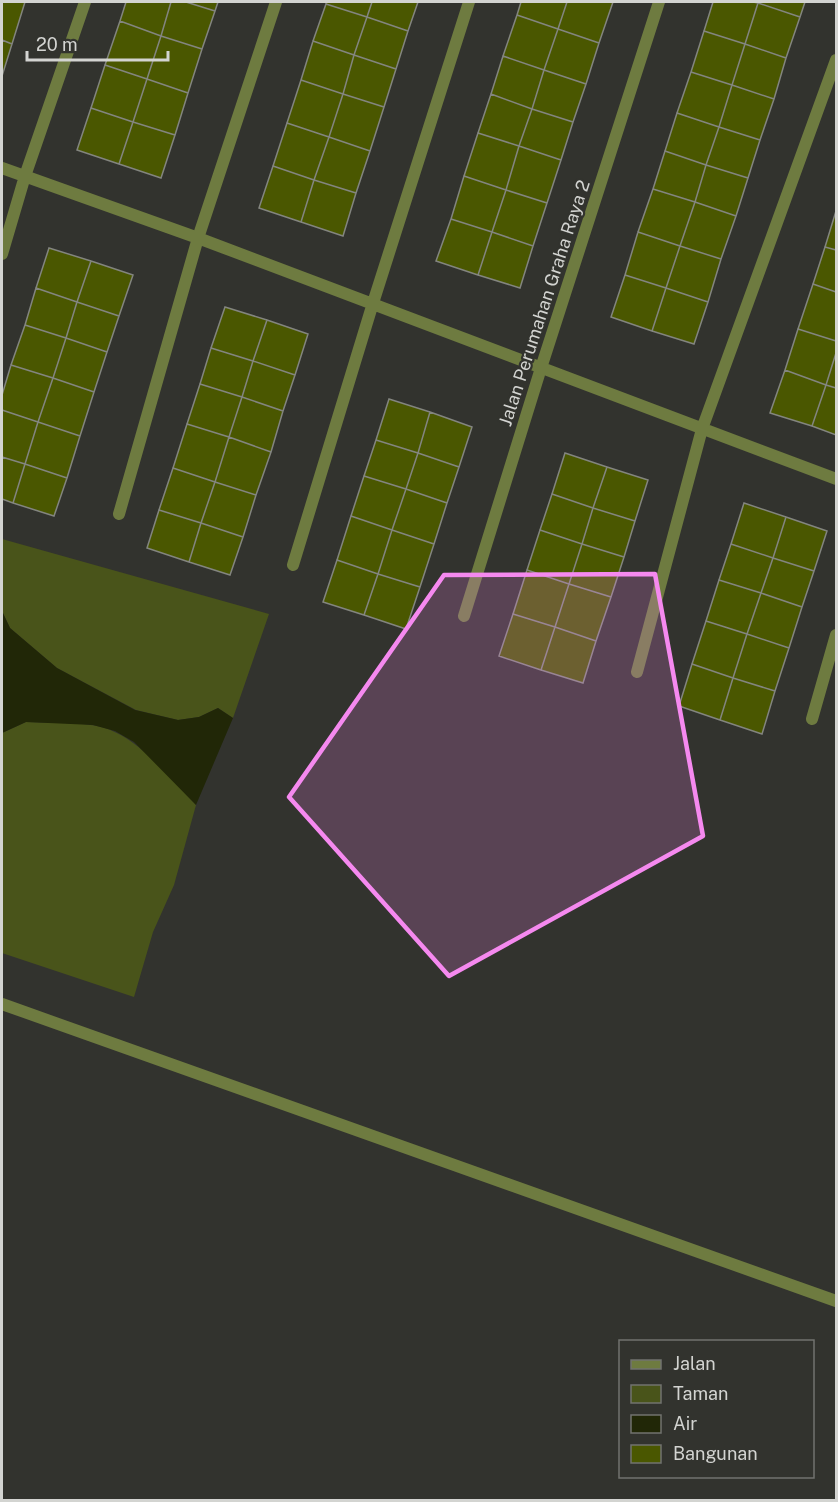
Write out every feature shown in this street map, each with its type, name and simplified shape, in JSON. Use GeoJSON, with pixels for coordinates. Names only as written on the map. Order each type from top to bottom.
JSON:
{"type":"FeatureCollection","features":[{"type":"Feature","properties":{"kind":"street"},"geometry":{"type":"LineString","coordinates":[[2,254],[25,176],[85,2]]}},
{"type":"Feature","properties":{"kind":"street"},"geometry":{"type":"LineString","coordinates":[[119,514],[198,238],[276,2]]}},
{"type":"Feature","properties":{"kind":"street"},"geometry":{"type":"LineString","coordinates":[[293,565],[373,303],[469,2]]}},
{"type":"Feature","properties":{"kind":"street","name":"Jalan Perumahan Graha Raya 2"},"geometry":{"type":"LineString","coordinates":[[464,616],[659,2]]}},
{"type":"Feature","properties":{"kind":"street"},"geometry":{"type":"LineString","coordinates":[[637,672],[702,429],[837,60]]}},
{"type":"Feature","properties":{"kind":"street"},"geometry":{"type":"LineString","coordinates":[[2,168],[373,303],[837,479]]}},
{"type":"Feature","properties":{"kind":"street"},"geometry":{"type":"LineString","coordinates":[[812,719],[837,635]]}},
{"type":"Feature","properties":{"kind":"street"},"geometry":{"type":"LineString","coordinates":[[2,1005],[837,1301]]}},
{"type":"Feature","properties":{"kind":"highlighted area"},"geometry":{"type":"Polygon","coordinates":[[[655,574],[703,836],[449,976],[289,797],[444,575],[655,574]]]}},
{"type":"Feature","properties":{"kind":"green space"},"geometry":{"type":"Polygon","coordinates":[[[2,539],[269,614],[233,718],[218,708],[199,717],[178,720],[136,710],[57,668],[10,628],[2,611],[2,539]]]}},
{"type":"Feature","properties":{"kind":"green space"},"geometry":{"type":"Polygon","coordinates":[[[26,722],[91,725],[122,736],[162,768],[196,805],[174,885],[153,932],[134,997],[2,953],[2,733],[26,722]]]}},
{"type":"Feature","properties":{"kind":"water"},"geometry":{"type":"Polygon","coordinates":[[[2,611],[10,628],[57,668],[135,710],[178,720],[199,717],[218,708],[233,718],[196,805],[134,742],[115,731],[93,725],[26,722],[2,733],[2,611]]]}},
{"type":"Feature","properties":{"kind":"building"},"geometry":{"type":"Polygon","coordinates":[[[2,2],[25,2],[12,44],[2,40],[2,2]]]}},
{"type":"Feature","properties":{"kind":"building"},"geometry":{"type":"Polygon","coordinates":[[[126,2],[171,2],[161,36],[120,21],[126,2]]]}},
{"type":"Feature","properties":{"kind":"building"},"geometry":{"type":"Polygon","coordinates":[[[171,2],[186,2],[215,11],[202,49],[161,36],[171,2]]]}},
{"type":"Feature","properties":{"kind":"building"},"geometry":{"type":"Polygon","coordinates":[[[186,2],[218,2],[215,11],[186,2]]]}},
{"type":"Feature","properties":{"kind":"building"},"geometry":{"type":"Polygon","coordinates":[[[326,2],[372,2],[367,17],[326,4],[326,2]]]}},
{"type":"Feature","properties":{"kind":"building"},"geometry":{"type":"Polygon","coordinates":[[[372,2],[418,2],[408,31],[367,17],[372,2]]]}},
{"type":"Feature","properties":{"kind":"building"},"geometry":{"type":"Polygon","coordinates":[[[521,2],[567,2],[558,29],[517,15],[521,2]]]}},
{"type":"Feature","properties":{"kind":"building"},"geometry":{"type":"Polygon","coordinates":[[[567,2],[613,2],[599,43],[558,29],[567,2]]]}},
{"type":"Feature","properties":{"kind":"building"},"geometry":{"type":"Polygon","coordinates":[[[713,2],[758,3],[745,44],[704,31],[713,2]]]}},
{"type":"Feature","properties":{"kind":"building"},"geometry":{"type":"Polygon","coordinates":[[[759,2],[805,2],[800,17],[759,2]]]}},
{"type":"Feature","properties":{"kind":"building"},"geometry":{"type":"Polygon","coordinates":[[[758,3],[800,17],[786,58],[745,44],[758,3]]]}},
{"type":"Feature","properties":{"kind":"building"},"geometry":{"type":"Polygon","coordinates":[[[326,4],[367,17],[354,55],[313,41],[326,4]]]}},
{"type":"Feature","properties":{"kind":"building"},"geometry":{"type":"Polygon","coordinates":[[[517,15],[558,29],[544,70],[503,56],[517,15]]]}},
{"type":"Feature","properties":{"kind":"building"},"geometry":{"type":"Polygon","coordinates":[[[367,17],[408,31],[396,69],[354,55],[367,17]]]}},
{"type":"Feature","properties":{"kind":"building"},"geometry":{"type":"Polygon","coordinates":[[[120,21],[161,36],[147,79],[105,65],[120,21]]]}},
{"type":"Feature","properties":{"kind":"building"},"geometry":{"type":"Polygon","coordinates":[[[558,29],[599,43],[586,84],[544,70],[558,29]]]}},
{"type":"Feature","properties":{"kind":"building"},"geometry":{"type":"Polygon","coordinates":[[[704,31],[745,44],[732,85],[691,72],[704,31]]]}},
{"type":"Feature","properties":{"kind":"building"},"geometry":{"type":"Polygon","coordinates":[[[161,36],[202,49],[188,93],[147,79],[161,36]]]}},
{"type":"Feature","properties":{"kind":"building"},"geometry":{"type":"Polygon","coordinates":[[[2,40],[12,44],[2,76],[2,40]]]}},
{"type":"Feature","properties":{"kind":"building"},"geometry":{"type":"Polygon","coordinates":[[[313,41],[354,55],[343,94],[301,80],[313,41]]]}},
{"type":"Feature","properties":{"kind":"building"},"geometry":{"type":"Polygon","coordinates":[[[745,44],[786,58],[774,99],[732,85],[745,44]]]}},
{"type":"Feature","properties":{"kind":"building"},"geometry":{"type":"Polygon","coordinates":[[[354,55],[396,69],[384,107],[343,94],[354,55]]]}},
{"type":"Feature","properties":{"kind":"building"},"geometry":{"type":"Polygon","coordinates":[[[503,56],[544,70],[532,109],[491,94],[503,56]]]}},
{"type":"Feature","properties":{"kind":"building"},"geometry":{"type":"Polygon","coordinates":[[[105,65],[147,79],[133,122],[91,108],[105,65]]]}},
{"type":"Feature","properties":{"kind":"building"},"geometry":{"type":"Polygon","coordinates":[[[544,70],[586,84],[573,122],[532,109],[544,70]]]}},
{"type":"Feature","properties":{"kind":"building"},"geometry":{"type":"Polygon","coordinates":[[[691,72],[732,85],[719,127],[677,113],[691,72]]]}},
{"type":"Feature","properties":{"kind":"building"},"geometry":{"type":"Polygon","coordinates":[[[147,79],[188,93],[175,135],[133,122],[147,79]]]}},
{"type":"Feature","properties":{"kind":"building"},"geometry":{"type":"Polygon","coordinates":[[[301,80],[343,94],[329,137],[287,123],[301,80]]]}},
{"type":"Feature","properties":{"kind":"building"},"geometry":{"type":"Polygon","coordinates":[[[732,85],[774,99],[760,140],[719,127],[732,85]]]}},
{"type":"Feature","properties":{"kind":"building"},"geometry":{"type":"Polygon","coordinates":[[[343,94],[384,107],[370,151],[329,137],[343,94]]]}},
{"type":"Feature","properties":{"kind":"building"},"geometry":{"type":"Polygon","coordinates":[[[491,94],[532,109],[519,146],[478,133],[491,94]]]}},
{"type":"Feature","properties":{"kind":"building"},"geometry":{"type":"Polygon","coordinates":[[[91,108],[133,122],[119,164],[77,150],[91,108]]]}},
{"type":"Feature","properties":{"kind":"building"},"geometry":{"type":"Polygon","coordinates":[[[532,109],[573,122],[561,160],[519,146],[532,109]]]}},
{"type":"Feature","properties":{"kind":"building"},"geometry":{"type":"Polygon","coordinates":[[[677,113],[719,127],[706,165],[665,151],[677,113]]]}},
{"type":"Feature","properties":{"kind":"building"},"geometry":{"type":"Polygon","coordinates":[[[133,122],[175,135],[161,178],[119,164],[133,122]]]}},
{"type":"Feature","properties":{"kind":"building"},"geometry":{"type":"Polygon","coordinates":[[[287,123],[329,137],[314,180],[273,166],[287,123]]]}},
{"type":"Feature","properties":{"kind":"building"},"geometry":{"type":"Polygon","coordinates":[[[719,127],[760,140],[748,178],[706,165],[719,127]]]}},
{"type":"Feature","properties":{"kind":"building"},"geometry":{"type":"Polygon","coordinates":[[[478,133],[519,146],[506,190],[464,176],[478,133]]]}},
{"type":"Feature","properties":{"kind":"building"},"geometry":{"type":"Polygon","coordinates":[[[329,137],[370,151],[356,193],[314,180],[329,137]]]}},
{"type":"Feature","properties":{"kind":"building"},"geometry":{"type":"Polygon","coordinates":[[[519,146],[561,160],[547,203],[506,190],[519,146]]]}},
{"type":"Feature","properties":{"kind":"building"},"geometry":{"type":"Polygon","coordinates":[[[665,151],[706,165],[695,202],[653,189],[665,151]]]}},
{"type":"Feature","properties":{"kind":"building"},"geometry":{"type":"Polygon","coordinates":[[[706,165],[748,178],[736,216],[695,202],[706,165]]]}},
{"type":"Feature","properties":{"kind":"building"},"geometry":{"type":"Polygon","coordinates":[[[273,166],[314,180],[301,222],[259,208],[273,166]]]}},
{"type":"Feature","properties":{"kind":"building"},"geometry":{"type":"Polygon","coordinates":[[[464,176],[506,190],[492,232],[451,219],[464,176]]]}},
{"type":"Feature","properties":{"kind":"building"},"geometry":{"type":"Polygon","coordinates":[[[314,180],[356,193],[343,236],[301,222],[314,180]]]}},
{"type":"Feature","properties":{"kind":"building"},"geometry":{"type":"Polygon","coordinates":[[[653,189],[695,202],[680,246],[638,232],[653,189]]]}},
{"type":"Feature","properties":{"kind":"building"},"geometry":{"type":"Polygon","coordinates":[[[506,190],[547,203],[533,246],[492,232],[506,190]]]}},
{"type":"Feature","properties":{"kind":"building"},"geometry":{"type":"Polygon","coordinates":[[[695,202],[736,216],[721,259],[680,246],[695,202]]]}},
{"type":"Feature","properties":{"kind":"building"},"geometry":{"type":"Polygon","coordinates":[[[836,211],[836,250],[825,247],[836,211]]]}},
{"type":"Feature","properties":{"kind":"building"},"geometry":{"type":"Polygon","coordinates":[[[451,219],[492,232],[478,275],[436,261],[451,219]]]}},
{"type":"Feature","properties":{"kind":"building"},"geometry":{"type":"Polygon","coordinates":[[[492,232],[533,246],[520,288],[478,275],[492,232]]]}},
{"type":"Feature","properties":{"kind":"building"},"geometry":{"type":"Polygon","coordinates":[[[638,232],[680,246],[666,288],[625,275],[638,232]]]}},
{"type":"Feature","properties":{"kind":"building"},"geometry":{"type":"Polygon","coordinates":[[[680,246],[721,259],[708,302],[666,288],[680,246]]]}},
{"type":"Feature","properties":{"kind":"building"},"geometry":{"type":"Polygon","coordinates":[[[825,247],[836,250],[836,292],[813,284],[825,247]]]}},
{"type":"Feature","properties":{"kind":"building"},"geometry":{"type":"Polygon","coordinates":[[[49,248],[91,261],[77,302],[36,288],[49,248]]]}},
{"type":"Feature","properties":{"kind":"building"},"geometry":{"type":"Polygon","coordinates":[[[91,261],[133,275],[119,316],[77,302],[91,261]]]}},
{"type":"Feature","properties":{"kind":"building"},"geometry":{"type":"Polygon","coordinates":[[[625,275],[666,288],[652,331],[611,317],[625,275]]]}},
{"type":"Feature","properties":{"kind":"building"},"geometry":{"type":"Polygon","coordinates":[[[813,284],[836,292],[836,341],[798,329],[813,284]]]}},
{"type":"Feature","properties":{"kind":"building"},"geometry":{"type":"Polygon","coordinates":[[[36,288],[77,302],[66,338],[25,325],[36,288]]]}},
{"type":"Feature","properties":{"kind":"building"},"geometry":{"type":"Polygon","coordinates":[[[666,288],[708,302],[694,344],[652,331],[666,288]]]}},
{"type":"Feature","properties":{"kind":"building"},"geometry":{"type":"Polygon","coordinates":[[[77,302],[119,316],[107,352],[66,338],[77,302]]]}},
{"type":"Feature","properties":{"kind":"building"},"geometry":{"type":"Polygon","coordinates":[[[225,307],[267,320],[253,361],[211,348],[225,307]]]}},
{"type":"Feature","properties":{"kind":"building"},"geometry":{"type":"Polygon","coordinates":[[[267,320],[308,334],[295,375],[253,361],[267,320]]]}},
{"type":"Feature","properties":{"kind":"building"},"geometry":{"type":"Polygon","coordinates":[[[25,325],[66,338],[53,378],[11,365],[25,325]]]}},
{"type":"Feature","properties":{"kind":"building"},"geometry":{"type":"Polygon","coordinates":[[[798,329],[836,341],[836,353],[826,385],[785,370],[798,329]]]}},
{"type":"Feature","properties":{"kind":"building"},"geometry":{"type":"Polygon","coordinates":[[[66,338],[107,352],[94,392],[53,378],[66,338]]]}},
{"type":"Feature","properties":{"kind":"building"},"geometry":{"type":"Polygon","coordinates":[[[211,348],[253,361],[242,397],[200,384],[211,348]]]}},
{"type":"Feature","properties":{"kind":"building"},"geometry":{"type":"Polygon","coordinates":[[[836,353],[836,388],[826,385],[836,353]]]}},
{"type":"Feature","properties":{"kind":"building"},"geometry":{"type":"Polygon","coordinates":[[[253,361],[295,375],[283,411],[242,397],[253,361]]]}},
{"type":"Feature","properties":{"kind":"building"},"geometry":{"type":"Polygon","coordinates":[[[11,365],[53,378],[38,422],[2,410],[2,395],[11,365]]]}},
{"type":"Feature","properties":{"kind":"building"},"geometry":{"type":"Polygon","coordinates":[[[785,370],[826,385],[812,426],[770,413],[785,370]]]}},
{"type":"Feature","properties":{"kind":"building"},"geometry":{"type":"Polygon","coordinates":[[[53,378],[94,392],[80,436],[38,422],[53,378]]]}},
{"type":"Feature","properties":{"kind":"building"},"geometry":{"type":"Polygon","coordinates":[[[200,384],[242,397],[229,437],[187,424],[200,384]]]}},
{"type":"Feature","properties":{"kind":"building"},"geometry":{"type":"Polygon","coordinates":[[[826,385],[836,388],[836,435],[812,426],[826,385]]]}},
{"type":"Feature","properties":{"kind":"building"},"geometry":{"type":"Polygon","coordinates":[[[242,397],[283,411],[271,452],[229,437],[242,397]]]}},
{"type":"Feature","properties":{"kind":"building"},"geometry":{"type":"Polygon","coordinates":[[[389,399],[430,412],[418,453],[376,440],[389,399]]]}},
{"type":"Feature","properties":{"kind":"building"},"geometry":{"type":"Polygon","coordinates":[[[2,410],[38,422],[25,464],[2,457],[2,410]]]}},
{"type":"Feature","properties":{"kind":"building"},"geometry":{"type":"Polygon","coordinates":[[[430,412],[472,427],[459,467],[418,453],[430,412]]]}},
{"type":"Feature","properties":{"kind":"building"},"geometry":{"type":"Polygon","coordinates":[[[38,422],[80,436],[67,478],[25,464],[38,422]]]}},
{"type":"Feature","properties":{"kind":"building"},"geometry":{"type":"Polygon","coordinates":[[[187,424],[229,437],[215,482],[173,468],[187,424]]]}},
{"type":"Feature","properties":{"kind":"building"},"geometry":{"type":"Polygon","coordinates":[[[229,437],[271,452],[256,495],[215,482],[229,437]]]}},
{"type":"Feature","properties":{"kind":"building"},"geometry":{"type":"Polygon","coordinates":[[[376,440],[418,453],[406,489],[364,476],[376,440]]]}},
{"type":"Feature","properties":{"kind":"building"},"geometry":{"type":"Polygon","coordinates":[[[418,453],[459,467],[447,503],[406,489],[418,453]]]}},
{"type":"Feature","properties":{"kind":"building"},"geometry":{"type":"Polygon","coordinates":[[[565,453],[607,467],[593,508],[552,494],[565,453]]]}},
{"type":"Feature","properties":{"kind":"building"},"geometry":{"type":"Polygon","coordinates":[[[2,457],[25,464],[13,503],[2,499],[2,457]]]}},
{"type":"Feature","properties":{"kind":"building"},"geometry":{"type":"Polygon","coordinates":[[[25,464],[67,478],[54,516],[13,503],[25,464]]]}},
{"type":"Feature","properties":{"kind":"building"},"geometry":{"type":"Polygon","coordinates":[[[607,467],[648,480],[635,521],[593,508],[607,467]]]}},
{"type":"Feature","properties":{"kind":"building"},"geometry":{"type":"Polygon","coordinates":[[[173,468],[215,482],[201,523],[159,510],[173,468]]]}},
{"type":"Feature","properties":{"kind":"building"},"geometry":{"type":"Polygon","coordinates":[[[364,476],[406,489],[392,530],[351,516],[364,476]]]}},
{"type":"Feature","properties":{"kind":"building"},"geometry":{"type":"Polygon","coordinates":[[[215,482],[256,495],[243,537],[201,523],[215,482]]]}},
{"type":"Feature","properties":{"kind":"building"},"geometry":{"type":"Polygon","coordinates":[[[406,489],[447,503],[434,544],[392,530],[406,489]]]}},
{"type":"Feature","properties":{"kind":"building"},"geometry":{"type":"Polygon","coordinates":[[[552,494],[593,508],[582,544],[540,530],[552,494]]]}},
{"type":"Feature","properties":{"kind":"building"},"geometry":{"type":"Polygon","coordinates":[[[744,503],[786,517],[773,558],[731,544],[744,503]]]}},
{"type":"Feature","properties":{"kind":"building"},"geometry":{"type":"Polygon","coordinates":[[[593,508],[635,521],[624,557],[582,544],[593,508]]]}},
{"type":"Feature","properties":{"kind":"building"},"geometry":{"type":"Polygon","coordinates":[[[159,510],[201,523],[189,562],[147,548],[159,510]]]}},
{"type":"Feature","properties":{"kind":"building"},"geometry":{"type":"Polygon","coordinates":[[[351,516],[392,530],[378,574],[337,560],[351,516]]]}},
{"type":"Feature","properties":{"kind":"building"},"geometry":{"type":"Polygon","coordinates":[[[786,517],[827,531],[814,571],[773,558],[786,517]]]}},
{"type":"Feature","properties":{"kind":"building"},"geometry":{"type":"Polygon","coordinates":[[[201,523],[243,537],[230,575],[189,562],[201,523]]]}},
{"type":"Feature","properties":{"kind":"building"},"geometry":{"type":"Polygon","coordinates":[[[392,530],[434,544],[420,587],[378,574],[392,530]]]}},
{"type":"Feature","properties":{"kind":"building"},"geometry":{"type":"Polygon","coordinates":[[[540,530],[582,544],[569,584],[527,570],[540,530]]]}},
{"type":"Feature","properties":{"kind":"building"},"geometry":{"type":"Polygon","coordinates":[[[582,544],[624,557],[611,597],[569,584],[582,544]]]}},
{"type":"Feature","properties":{"kind":"building"},"geometry":{"type":"Polygon","coordinates":[[[731,544],[773,558],[761,593],[719,580],[731,544]]]}},
{"type":"Feature","properties":{"kind":"building"},"geometry":{"type":"Polygon","coordinates":[[[773,558],[814,571],[802,607],[761,593],[773,558]]]}},
{"type":"Feature","properties":{"kind":"building"},"geometry":{"type":"Polygon","coordinates":[[[337,560],[378,574],[364,615],[323,602],[337,560]]]}},
{"type":"Feature","properties":{"kind":"building"},"geometry":{"type":"Polygon","coordinates":[[[527,570],[569,584],[555,627],[513,614],[527,570]]]}},
{"type":"Feature","properties":{"kind":"building"},"geometry":{"type":"Polygon","coordinates":[[[378,574],[420,587],[406,629],[364,615],[378,574]]]}},
{"type":"Feature","properties":{"kind":"building"},"geometry":{"type":"Polygon","coordinates":[[[719,580],[761,593],[747,634],[706,621],[719,580]]]}},
{"type":"Feature","properties":{"kind":"building"},"geometry":{"type":"Polygon","coordinates":[[[569,584],[611,597],[596,641],[555,627],[569,584]]]}},
{"type":"Feature","properties":{"kind":"building"},"geometry":{"type":"Polygon","coordinates":[[[761,593],[802,607],[789,648],[747,634],[761,593]]]}},
{"type":"Feature","properties":{"kind":"building"},"geometry":{"type":"Polygon","coordinates":[[[513,614],[555,627],[541,670],[499,656],[513,614]]]}},
{"type":"Feature","properties":{"kind":"building"},"geometry":{"type":"Polygon","coordinates":[[[706,621],[747,634],[733,678],[692,664],[706,621]]]}},
{"type":"Feature","properties":{"kind":"building"},"geometry":{"type":"Polygon","coordinates":[[[555,627],[596,641],[583,683],[541,670],[555,627]]]}},
{"type":"Feature","properties":{"kind":"building"},"geometry":{"type":"Polygon","coordinates":[[[747,634],[789,648],[775,691],[733,678],[747,634]]]}},
{"type":"Feature","properties":{"kind":"building"},"geometry":{"type":"Polygon","coordinates":[[[692,664],[733,678],[720,720],[679,706],[692,664]]]}},
{"type":"Feature","properties":{"kind":"building"},"geometry":{"type":"Polygon","coordinates":[[[733,678],[775,691],[762,734],[720,720],[733,678]]]}}]}
